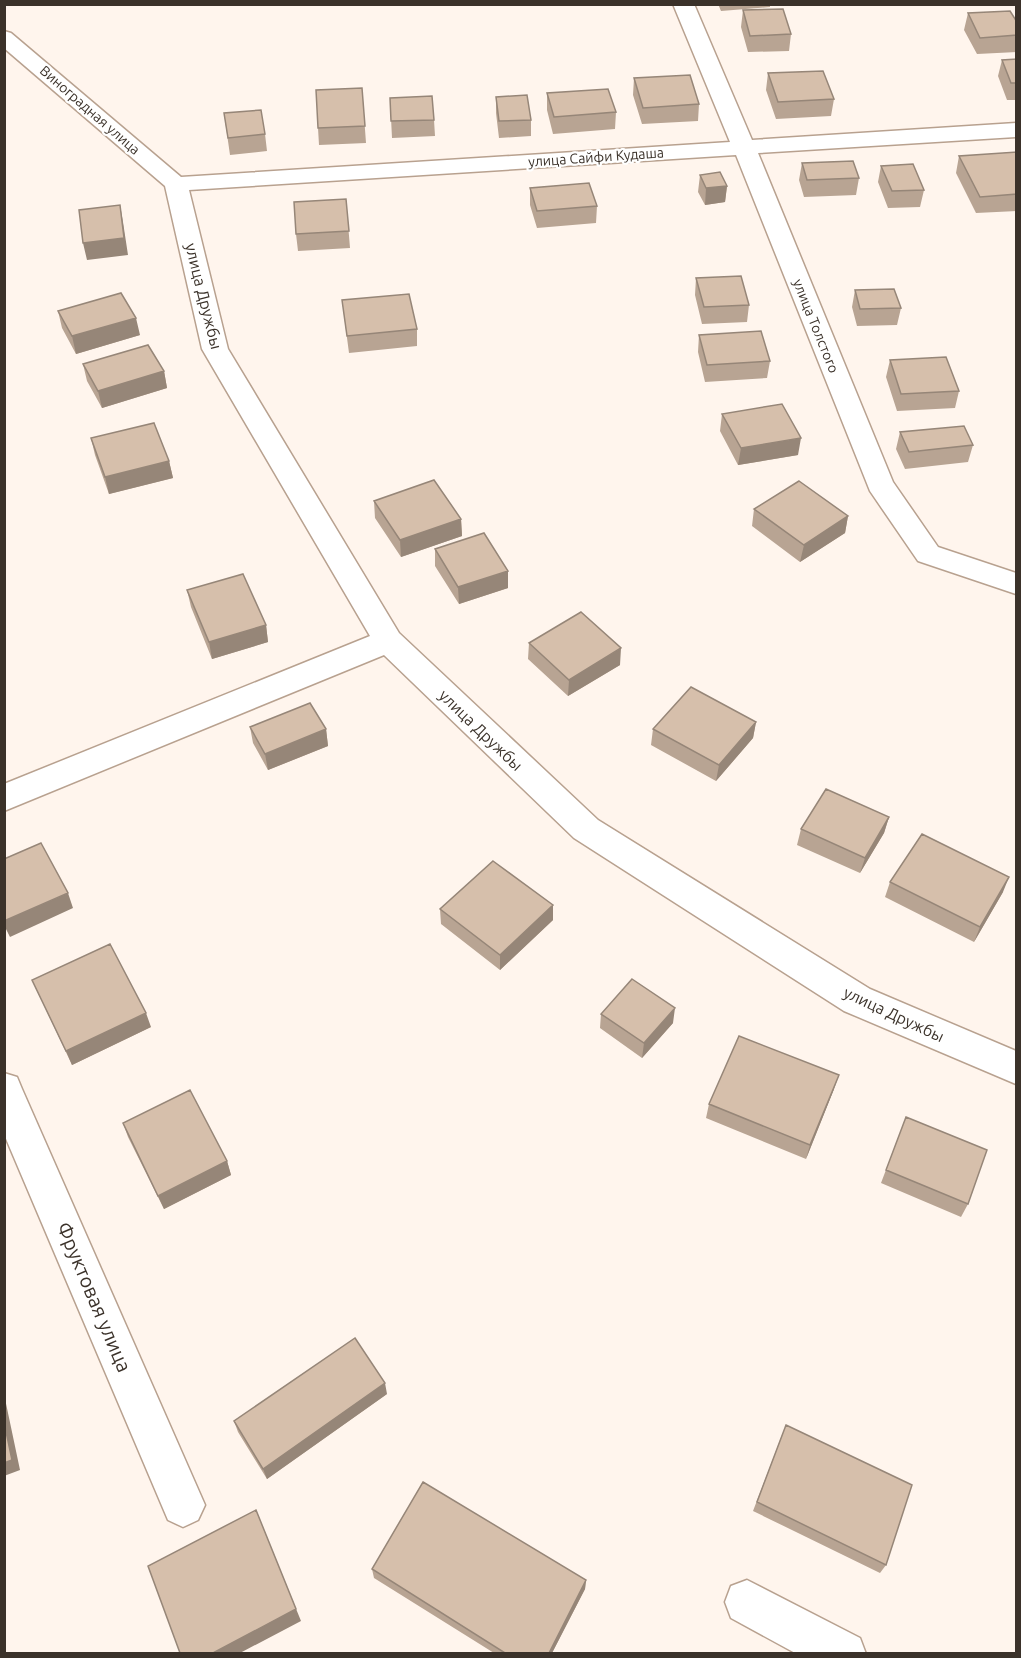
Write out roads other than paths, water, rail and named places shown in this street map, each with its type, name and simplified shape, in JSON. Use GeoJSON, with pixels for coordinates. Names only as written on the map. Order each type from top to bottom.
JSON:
{"type":"FeatureCollection","features":[{"type":"Feature","properties":{"kind":"street","name":"улица Толстого"},"geometry":{"type":"LineString","coordinates":[[683,4],[744,147],[880,484],[928,554],[1017,584]]}},
{"type":"Feature","properties":{"kind":"street","name":"Виноградная улица"},"geometry":{"type":"LineString","coordinates":[[4,37],[176,184]]}},
{"type":"Feature","properties":{"kind":"street","name":"улица Сайфи Кудаша"},"geometry":{"type":"LineString","coordinates":[[176,184],[1017,130]]}},
{"type":"Feature","properties":{"kind":"street","name":"улица Дружбы"},"geometry":{"type":"LineString","coordinates":[[176,184],[215,349],[388,641],[586,829],[857,1000],[1017,1068]]}},
{"type":"Feature","properties":{"kind":"street"},"geometry":{"type":"LineString","coordinates":[[4,798],[388,641]]}},
{"type":"Feature","properties":{"kind":"street","name":"Фруктовая улица"},"geometry":{"type":"LineString","coordinates":[[4,1089],[183,1505]]}},
{"type":"Feature","properties":{"kind":"street"},"geometry":{"type":"LineString","coordinates":[[747,1602],[844,1653]]}}]}
